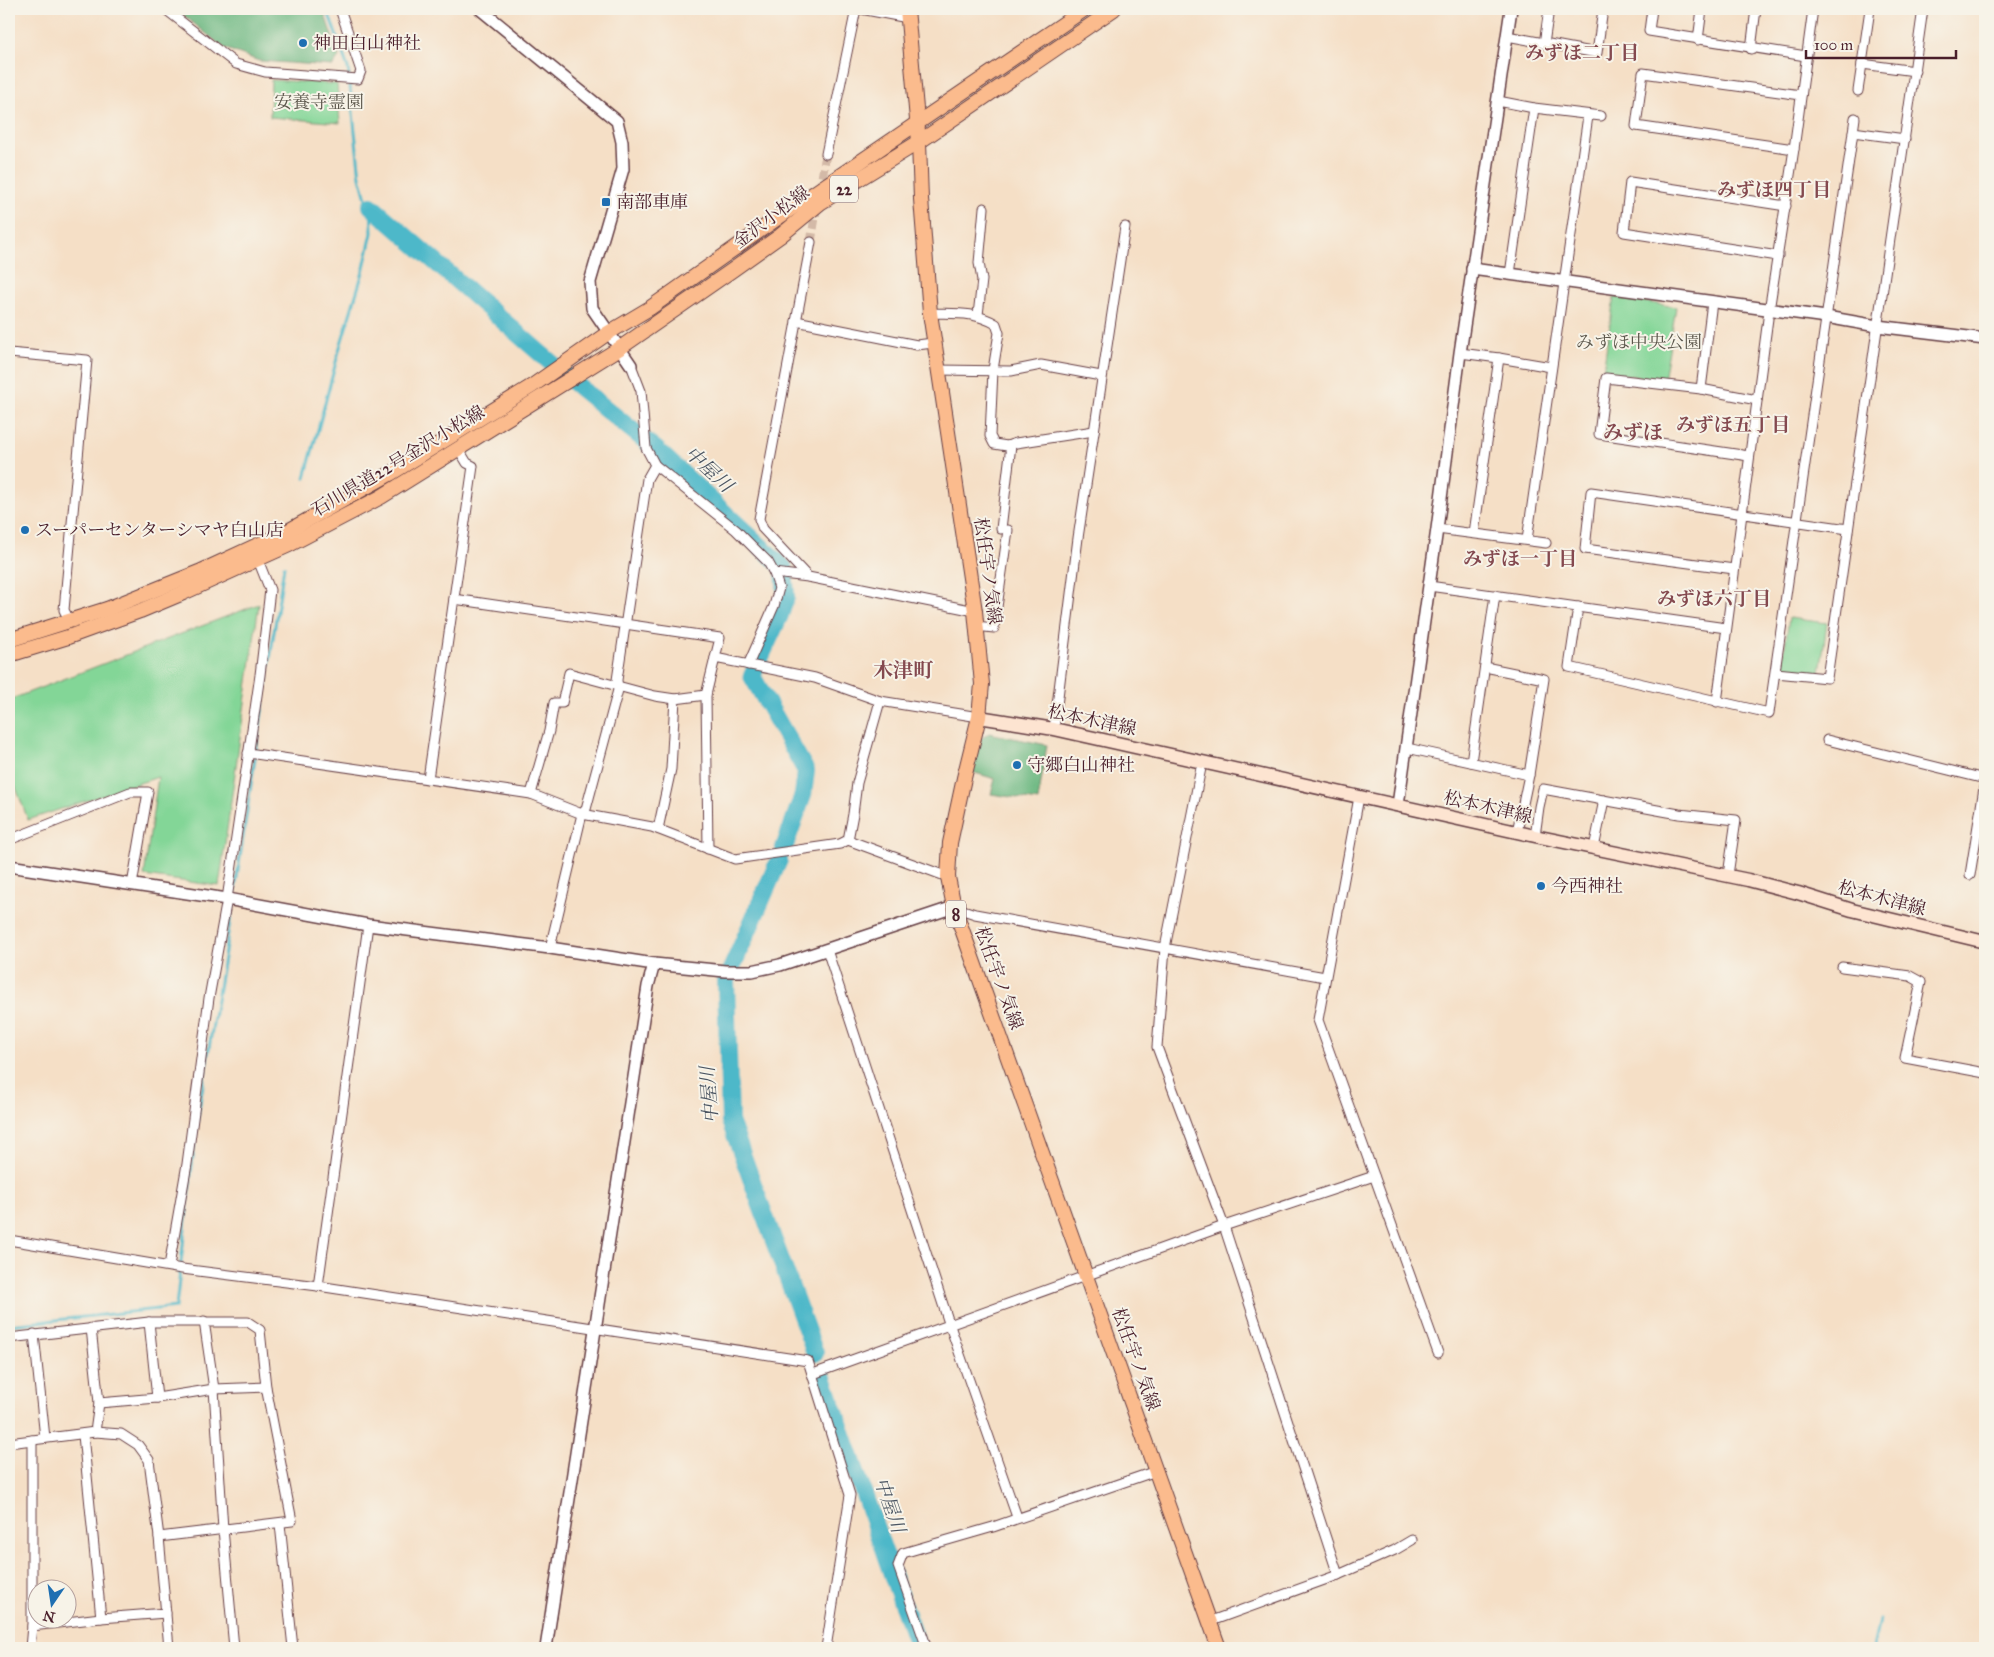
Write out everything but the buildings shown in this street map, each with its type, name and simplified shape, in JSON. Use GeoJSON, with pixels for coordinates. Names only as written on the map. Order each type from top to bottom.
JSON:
{"type":"FeatureCollection","features":[{"type":"Feature","properties":{"kind":"main road","name":"金沢小松線"},"geometry":{"type":"LineString","coordinates":[[568,361],[608,333],[650,308],[779,217],[1086,9]]}},
{"type":"Feature","properties":{"kind":"main road","name":"金沢小松線"},"geometry":{"type":"LineString","coordinates":[[577,374],[620,348],[739,265],[820,203],[919,142],[1114,9]]}},
{"type":"Feature","properties":{"kind":"main road","name":"松任宇ノ気線"},"geometry":{"type":"LineString","coordinates":[[908,13],[919,142],[921,199],[930,313],[975,611],[982,684],[979,717],[950,843],[948,877],[954,907],[1219,1648]]}},
{"type":"Feature","properties":{"kind":"main road","name":"石川県道22号金沢小松線"},"geometry":{"type":"LineString","coordinates":[[9,640],[107,609],[199,572],[286,532],[390,474],[568,361]]}},
{"type":"Feature","properties":{"kind":"main road","name":"石川県道22号金沢小松線"},"geometry":{"type":"LineString","coordinates":[[9,655],[140,611],[258,560],[381,497],[577,374]]}},
{"type":"Feature","properties":{"kind":"main road","name":"松本木津線"},"geometry":{"type":"LineString","coordinates":[[979,717],[1054,729],[1535,836],[1728,876],[1798,893],[1852,910],[1985,942]]}},
{"type":"Feature","properties":{"kind":"street"},"geometry":{"type":"LineString","coordinates":[[165,9],[236,64],[265,72],[358,79],[361,72],[340,9]]}},
{"type":"Feature","properties":{"kind":"street"},"geometry":{"type":"LineString","coordinates":[[480,9],[617,121],[622,142],[623,169],[590,282],[592,308],[632,365],[641,391],[643,432],[646,448],[655,465],[736,530],[783,574],[808,576],[975,611]]}},
{"type":"Feature","properties":{"kind":"street"},"geometry":{"type":"LineString","coordinates":[[826,154],[856,9]]}},
{"type":"Feature","properties":{"kind":"street"},"geometry":{"type":"LineString","coordinates":[[861,9],[908,13]]}},
{"type":"Feature","properties":{"kind":"street"},"geometry":{"type":"LineString","coordinates":[[1398,804],[1472,269],[1511,9]]}},
{"type":"Feature","properties":{"kind":"street"},"geometry":{"type":"LineString","coordinates":[[1544,44],[1549,9]]}},
{"type":"Feature","properties":{"kind":"street"},"geometry":{"type":"LineString","coordinates":[[1507,36],[1597,53],[1602,9]]}},
{"type":"Feature","properties":{"kind":"street"},"geometry":{"type":"LineString","coordinates":[[1652,9],[1649,31],[1751,49],[1806,56]]}},
{"type":"Feature","properties":{"kind":"street"},"geometry":{"type":"LineString","coordinates":[[1698,40],[1702,9]]}},
{"type":"Feature","properties":{"kind":"street"},"geometry":{"type":"LineString","coordinates":[[1751,49],[1756,9]]}},
{"type":"Feature","properties":{"kind":"street"},"geometry":{"type":"LineString","coordinates":[[1717,702],[1769,311],[1786,206],[1813,9]]}},
{"type":"Feature","properties":{"kind":"street"},"geometry":{"type":"LineString","coordinates":[[1858,91],[1870,9]]}},
{"type":"Feature","properties":{"kind":"street"},"geometry":{"type":"LineString","coordinates":[[1776,673],[1827,678],[1923,9]]}},
{"type":"Feature","properties":{"kind":"street"},"geometry":{"type":"LineString","coordinates":[[1862,64],[1915,71]]}},
{"type":"Feature","properties":{"kind":"street"},"geometry":{"type":"LineString","coordinates":[[1794,148],[1636,126],[1643,73],[1801,95]]}},
{"type":"Feature","properties":{"kind":"street"},"geometry":{"type":"LineString","coordinates":[[1498,101],[1588,116],[1600,116]]}},
{"type":"Feature","properties":{"kind":"street"},"geometry":{"type":"LineString","coordinates":[[1510,274],[1534,108]]}},
{"type":"Feature","properties":{"kind":"street"},"geometry":{"type":"LineString","coordinates":[[1527,540],[1588,116]]}},
{"type":"Feature","properties":{"kind":"street"},"geometry":{"type":"LineString","coordinates":[[1578,607],[1569,667],[1769,713],[1855,118]]}},
{"type":"Feature","properties":{"kind":"street"},"geometry":{"type":"LineString","coordinates":[[1853,132],[1904,139]]}},
{"type":"Feature","properties":{"kind":"street"},"geometry":{"type":"LineString","coordinates":[[1778,256],[1624,232],[1630,182],[1786,206]]}},
{"type":"Feature","properties":{"kind":"street"},"geometry":{"type":"LineString","coordinates":[[978,315],[982,280],[979,263],[984,208]]}},
{"type":"Feature","properties":{"kind":"street"},"geometry":{"type":"LineString","coordinates":[[1054,729],[1101,376],[1125,227]]}},
{"type":"Feature","properties":{"kind":"street"},"geometry":{"type":"LineString","coordinates":[[808,576],[764,529],[759,519],[811,242]]}},
{"type":"Feature","properties":{"kind":"street"},"geometry":{"type":"LineString","coordinates":[[1472,269],[1769,311],[1826,317],[1877,326],[1985,339]]}},
{"type":"Feature","properties":{"kind":"street"},"geometry":{"type":"LineString","coordinates":[[1701,390],[1712,302]]}},
{"type":"Feature","properties":{"kind":"street"},"geometry":{"type":"LineString","coordinates":[[930,313],[978,315],[996,324],[999,333],[993,370],[990,436],[994,444],[1007,446],[1094,431]]}},
{"type":"Feature","properties":{"kind":"street"},"geometry":{"type":"LineString","coordinates":[[796,321],[917,345],[934,343]]}},
{"type":"Feature","properties":{"kind":"street"},"geometry":{"type":"LineString","coordinates":[[9,353],[87,360],[64,610],[69,620]]}},
{"type":"Feature","properties":{"kind":"street"},"geometry":{"type":"LineString","coordinates":[[1460,354],[1499,358],[1551,367]]}},
{"type":"Feature","properties":{"kind":"street"},"geometry":{"type":"LineString","coordinates":[[1474,533],[1499,358]]}},
{"type":"Feature","properties":{"kind":"street"},"geometry":{"type":"LineString","coordinates":[[938,370],[1011,371],[1046,366],[1101,376]]}},
{"type":"Feature","properties":{"kind":"street"},"geometry":{"type":"LineString","coordinates":[[1749,456],[1599,434],[1606,378],[1701,390],[1757,400]]}},
{"type":"Feature","properties":{"kind":"street"},"geometry":{"type":"LineString","coordinates":[[976,626],[994,628],[1011,445]]}},
{"type":"Feature","properties":{"kind":"street"},"geometry":{"type":"LineString","coordinates":[[428,779],[473,466],[467,463],[458,448]]}},
{"type":"Feature","properties":{"kind":"street"},"geometry":{"type":"LineString","coordinates":[[550,948],[582,814],[586,809],[618,690],[648,479],[655,465]]}},
{"type":"Feature","properties":{"kind":"street"},"geometry":{"type":"LineString","coordinates":[[1734,569],[1584,549],[1592,492],[1848,529]]}},
{"type":"Feature","properties":{"kind":"street"},"geometry":{"type":"LineString","coordinates":[[1437,529],[1546,543]]}},
{"type":"Feature","properties":{"kind":"street"},"geometry":{"type":"LineString","coordinates":[[176,1268],[187,1164],[209,998],[232,900],[254,753],[260,675],[270,590],[258,560]]}},
{"type":"Feature","properties":{"kind":"street"},"geometry":{"type":"LineString","coordinates":[[754,666],[783,574]]}},
{"type":"Feature","properties":{"kind":"street"},"geometry":{"type":"LineString","coordinates":[[1429,586],[1726,628]]}},
{"type":"Feature","properties":{"kind":"street"},"geometry":{"type":"LineString","coordinates":[[1471,762],[1495,595]]}},
{"type":"Feature","properties":{"kind":"street"},"geometry":{"type":"LineString","coordinates":[[454,599],[720,638],[706,695],[708,849]]}},
{"type":"Feature","properties":{"kind":"street"},"geometry":{"type":"LineString","coordinates":[[715,658],[815,678],[880,701],[979,717]]}},
{"type":"Feature","properties":{"kind":"street"},"geometry":{"type":"LineString","coordinates":[[1485,667],[1544,678],[1529,775],[1517,832]]}},
{"type":"Feature","properties":{"kind":"street"},"geometry":{"type":"LineString","coordinates":[[531,794],[550,731],[554,703],[562,703],[569,673],[655,696],[675,699],[706,695]]}},
{"type":"Feature","properties":{"kind":"street"},"geometry":{"type":"LineString","coordinates":[[658,829],[671,769],[675,699]]}},
{"type":"Feature","properties":{"kind":"street"},"geometry":{"type":"LineString","coordinates":[[848,840],[857,783],[880,701]]}},
{"type":"Feature","properties":{"kind":"street"},"geometry":{"type":"LineString","coordinates":[[1827,740],[1985,780],[1970,874]]}},
{"type":"Feature","properties":{"kind":"street"},"geometry":{"type":"LineString","coordinates":[[1407,748],[1529,775]]}},
{"type":"Feature","properties":{"kind":"street"},"geometry":{"type":"LineString","coordinates":[[254,753],[531,794],[582,814],[658,829],[735,859],[840,844],[848,840],[948,877]]}},
{"type":"Feature","properties":{"kind":"street"},"geometry":{"type":"LineString","coordinates":[[1202,763],[1165,948],[1157,1047],[1224,1226],[1338,1574]]}},
{"type":"Feature","properties":{"kind":"street"},"geometry":{"type":"LineString","coordinates":[[1535,836],[1539,807],[1544,789],[1679,814],[1736,820],[1728,876]]}},
{"type":"Feature","properties":{"kind":"street"},"geometry":{"type":"LineString","coordinates":[[9,840],[130,792],[148,792],[132,885]]}},
{"type":"Feature","properties":{"kind":"street"},"geometry":{"type":"LineString","coordinates":[[1359,797],[1318,1020],[1438,1353]]}},
{"type":"Feature","properties":{"kind":"street"},"geometry":{"type":"LineString","coordinates":[[1594,848],[1604,800]]}},
{"type":"Feature","properties":{"kind":"street"},"geometry":{"type":"LineString","coordinates":[[9,866],[232,900],[368,925],[550,948],[654,964],[729,971],[752,971],[780,965],[954,907],[975,914],[1325,978]]}},
{"type":"Feature","properties":{"kind":"street"},"geometry":{"type":"LineString","coordinates":[[318,1286],[368,925]]}},
{"type":"Feature","properties":{"kind":"street"},"geometry":{"type":"LineString","coordinates":[[827,950],[950,1326],[1017,1517]]}},
{"type":"Feature","properties":{"kind":"street"},"geometry":{"type":"LineString","coordinates":[[546,1648],[645,1005],[654,964]]}},
{"type":"Feature","properties":{"kind":"street"},"geometry":{"type":"LineString","coordinates":[[1842,967],[1910,976],[1921,982],[1905,1058],[1985,1073]]}},
{"type":"Feature","properties":{"kind":"street"},"geometry":{"type":"LineString","coordinates":[[814,1374],[1224,1226],[1374,1176]]}},
{"type":"Feature","properties":{"kind":"street"},"geometry":{"type":"LineString","coordinates":[[9,1240],[176,1268],[318,1286],[595,1330],[808,1361],[814,1374],[812,1378],[850,1495],[826,1648]]}},
{"type":"Feature","properties":{"kind":"street"},"geometry":{"type":"LineString","coordinates":[[204,1321],[214,1389],[223,1529],[234,1648]]}},
{"type":"Feature","properties":{"kind":"street"},"geometry":{"type":"LineString","coordinates":[[149,1322],[157,1398]]}},
{"type":"Feature","properties":{"kind":"street"},"geometry":{"type":"LineString","coordinates":[[9,1338],[149,1322],[248,1322],[260,1330],[266,1387],[292,1522],[159,1537]]}},
{"type":"Feature","properties":{"kind":"street"},"geometry":{"type":"LineString","coordinates":[[90,1328],[99,1403],[95,1432]]}},
{"type":"Feature","properties":{"kind":"street"},"geometry":{"type":"LineString","coordinates":[[34,1334],[45,1438]]}},
{"type":"Feature","properties":{"kind":"street"},"geometry":{"type":"LineString","coordinates":[[99,1403],[157,1398],[214,1389],[266,1387]]}},
{"type":"Feature","properties":{"kind":"street"},"geometry":{"type":"LineString","coordinates":[[9,1443],[95,1432],[121,1434],[138,1445],[149,1460],[159,1537],[169,1648]]}},
{"type":"Feature","properties":{"kind":"street"},"geometry":{"type":"LineString","coordinates":[[83,1435],[101,1618]]}},
{"type":"Feature","properties":{"kind":"street"},"geometry":{"type":"LineString","coordinates":[[32,1440],[32,1580]]}},
{"type":"Feature","properties":{"kind":"street"},"geometry":{"type":"LineString","coordinates":[[927,1648],[898,1566],[902,1554],[993,1527],[1017,1517],[1156,1471]]}},
{"type":"Feature","properties":{"kind":"street"},"geometry":{"type":"LineString","coordinates":[[280,1524],[292,1648]]}},
{"type":"Feature","properties":{"kind":"street"},"geometry":{"type":"LineString","coordinates":[[1210,1621],[1338,1574],[1395,1550],[1412,1540]]}},
{"type":"Feature","properties":{"kind":"street"},"geometry":{"type":"LineString","coordinates":[[78,1621],[166,1614]]}},
{"type":"Feature","properties":{"kind":"street"},"geometry":{"type":"LineString","coordinates":[[30,1648],[32,1630]]}},
{"type":"Feature","properties":{"kind":"green space"},"geometry":{"type":"Polygon","coordinates":[[[176,9],[323,9],[339,57],[333,66],[259,61],[224,48],[176,9]]]}},
{"type":"Feature","properties":{"kind":"green space","name":"安養寺霊園"},"geometry":{"type":"Polygon","coordinates":[[[271,80],[337,84],[340,123],[270,117],[271,80]]]}},
{"type":"Feature","properties":{"kind":"green space","name":"みずほ中央公園"},"geometry":{"type":"Polygon","coordinates":[[[1614,297],[1676,307],[1664,381],[1603,371],[1614,297]]]}},
{"type":"Feature","properties":{"kind":"green space"},"geometry":{"type":"Polygon","coordinates":[[[259,604],[219,886],[144,876],[158,777],[28,820],[9,769],[9,700],[259,604]]]}},
{"type":"Feature","properties":{"kind":"green space"},"geometry":{"type":"Polygon","coordinates":[[[1789,618],[1827,623],[1820,673],[1782,668],[1789,618]]]}},
{"type":"Feature","properties":{"kind":"green space"},"geometry":{"type":"Polygon","coordinates":[[[989,733],[1047,745],[1038,801],[991,794],[995,779],[972,772],[979,740],[989,733]]]}},
{"type":"Feature","properties":{"kind":"waterway"},"geometry":{"type":"LineString","coordinates":[[305,478],[340,347],[363,272],[372,233],[371,206],[366,199],[360,177],[348,68],[327,9]]}},
{"type":"Feature","properties":{"kind":"waterway","name":"中屋川"},"geometry":{"type":"LineString","coordinates":[[371,206],[579,387],[658,451],[784,568],[786,597],[780,615],[752,676],[806,771],[803,795],[784,848]]}},
{"type":"Feature","properties":{"kind":"waterway"},"geometry":{"type":"LineString","coordinates":[[234,897],[284,566]]}},
{"type":"Feature","properties":{"kind":"waterway","name":"中屋川"},"geometry":{"type":"LineString","coordinates":[[779,860],[726,981],[730,1121],[815,1353]]}},
{"type":"Feature","properties":{"kind":"waterway"},"geometry":{"type":"LineString","coordinates":[[9,1325],[176,1307],[197,1121],[233,903]]}},
{"type":"Feature","properties":{"kind":"waterway","name":"中屋川"},"geometry":{"type":"LineString","coordinates":[[822,1375],[918,1648]]}},
{"type":"Feature","properties":{"kind":"waterway"},"geometry":{"type":"LineString","coordinates":[[1873,1648],[1879,1620]]}},
{"type":"Feature","properties":{"kind":"tunnel"},"geometry":{"type":"LineString","coordinates":[[820,190],[826,154]]}},
{"type":"Feature","properties":{"kind":"tunnel"},"geometry":{"type":"LineString","coordinates":[[811,242],[817,205]]}},
{"type":"Feature","properties":{"kind":"place","name":"神田白山神社"},"geometry":{"type":"Point","coordinates":[303,43]}},
{"type":"Feature","properties":{"kind":"place","name":"南部車庫"},"geometry":{"type":"Point","coordinates":[606,202]}},
{"type":"Feature","properties":{"kind":"place","name":"スーパーセンターシマヤ白山店"},"geometry":{"type":"Point","coordinates":[25,530]}},
{"type":"Feature","properties":{"kind":"place","name":"守郷白山神社"},"geometry":{"type":"Point","coordinates":[1017,765]}},
{"type":"Feature","properties":{"kind":"place","name":"今西神社"},"geometry":{"type":"Point","coordinates":[1541,886]}},
{"type":"Feature","properties":{"kind":"district","name":"みずほ二丁目"},"geometry":{"type":"Point","coordinates":[1582,52]}},
{"type":"Feature","properties":{"kind":"district","name":"みずほ四丁目"},"geometry":{"type":"Point","coordinates":[1774,189]}},
{"type":"Feature","properties":{"kind":"district","name":"みずほ五丁目"},"geometry":{"type":"Point","coordinates":[1733,424]}},
{"type":"Feature","properties":{"kind":"district","name":"みずほ"},"geometry":{"type":"Point","coordinates":[1633,432]}},
{"type":"Feature","properties":{"kind":"district","name":"みずほ一丁目"},"geometry":{"type":"Point","coordinates":[1520,558]}},
{"type":"Feature","properties":{"kind":"district","name":"みずほ六丁目"},"geometry":{"type":"Point","coordinates":[1714,598]}},
{"type":"Feature","properties":{"kind":"district","name":"木津町"},"geometry":{"type":"Point","coordinates":[903,670]}}]}
